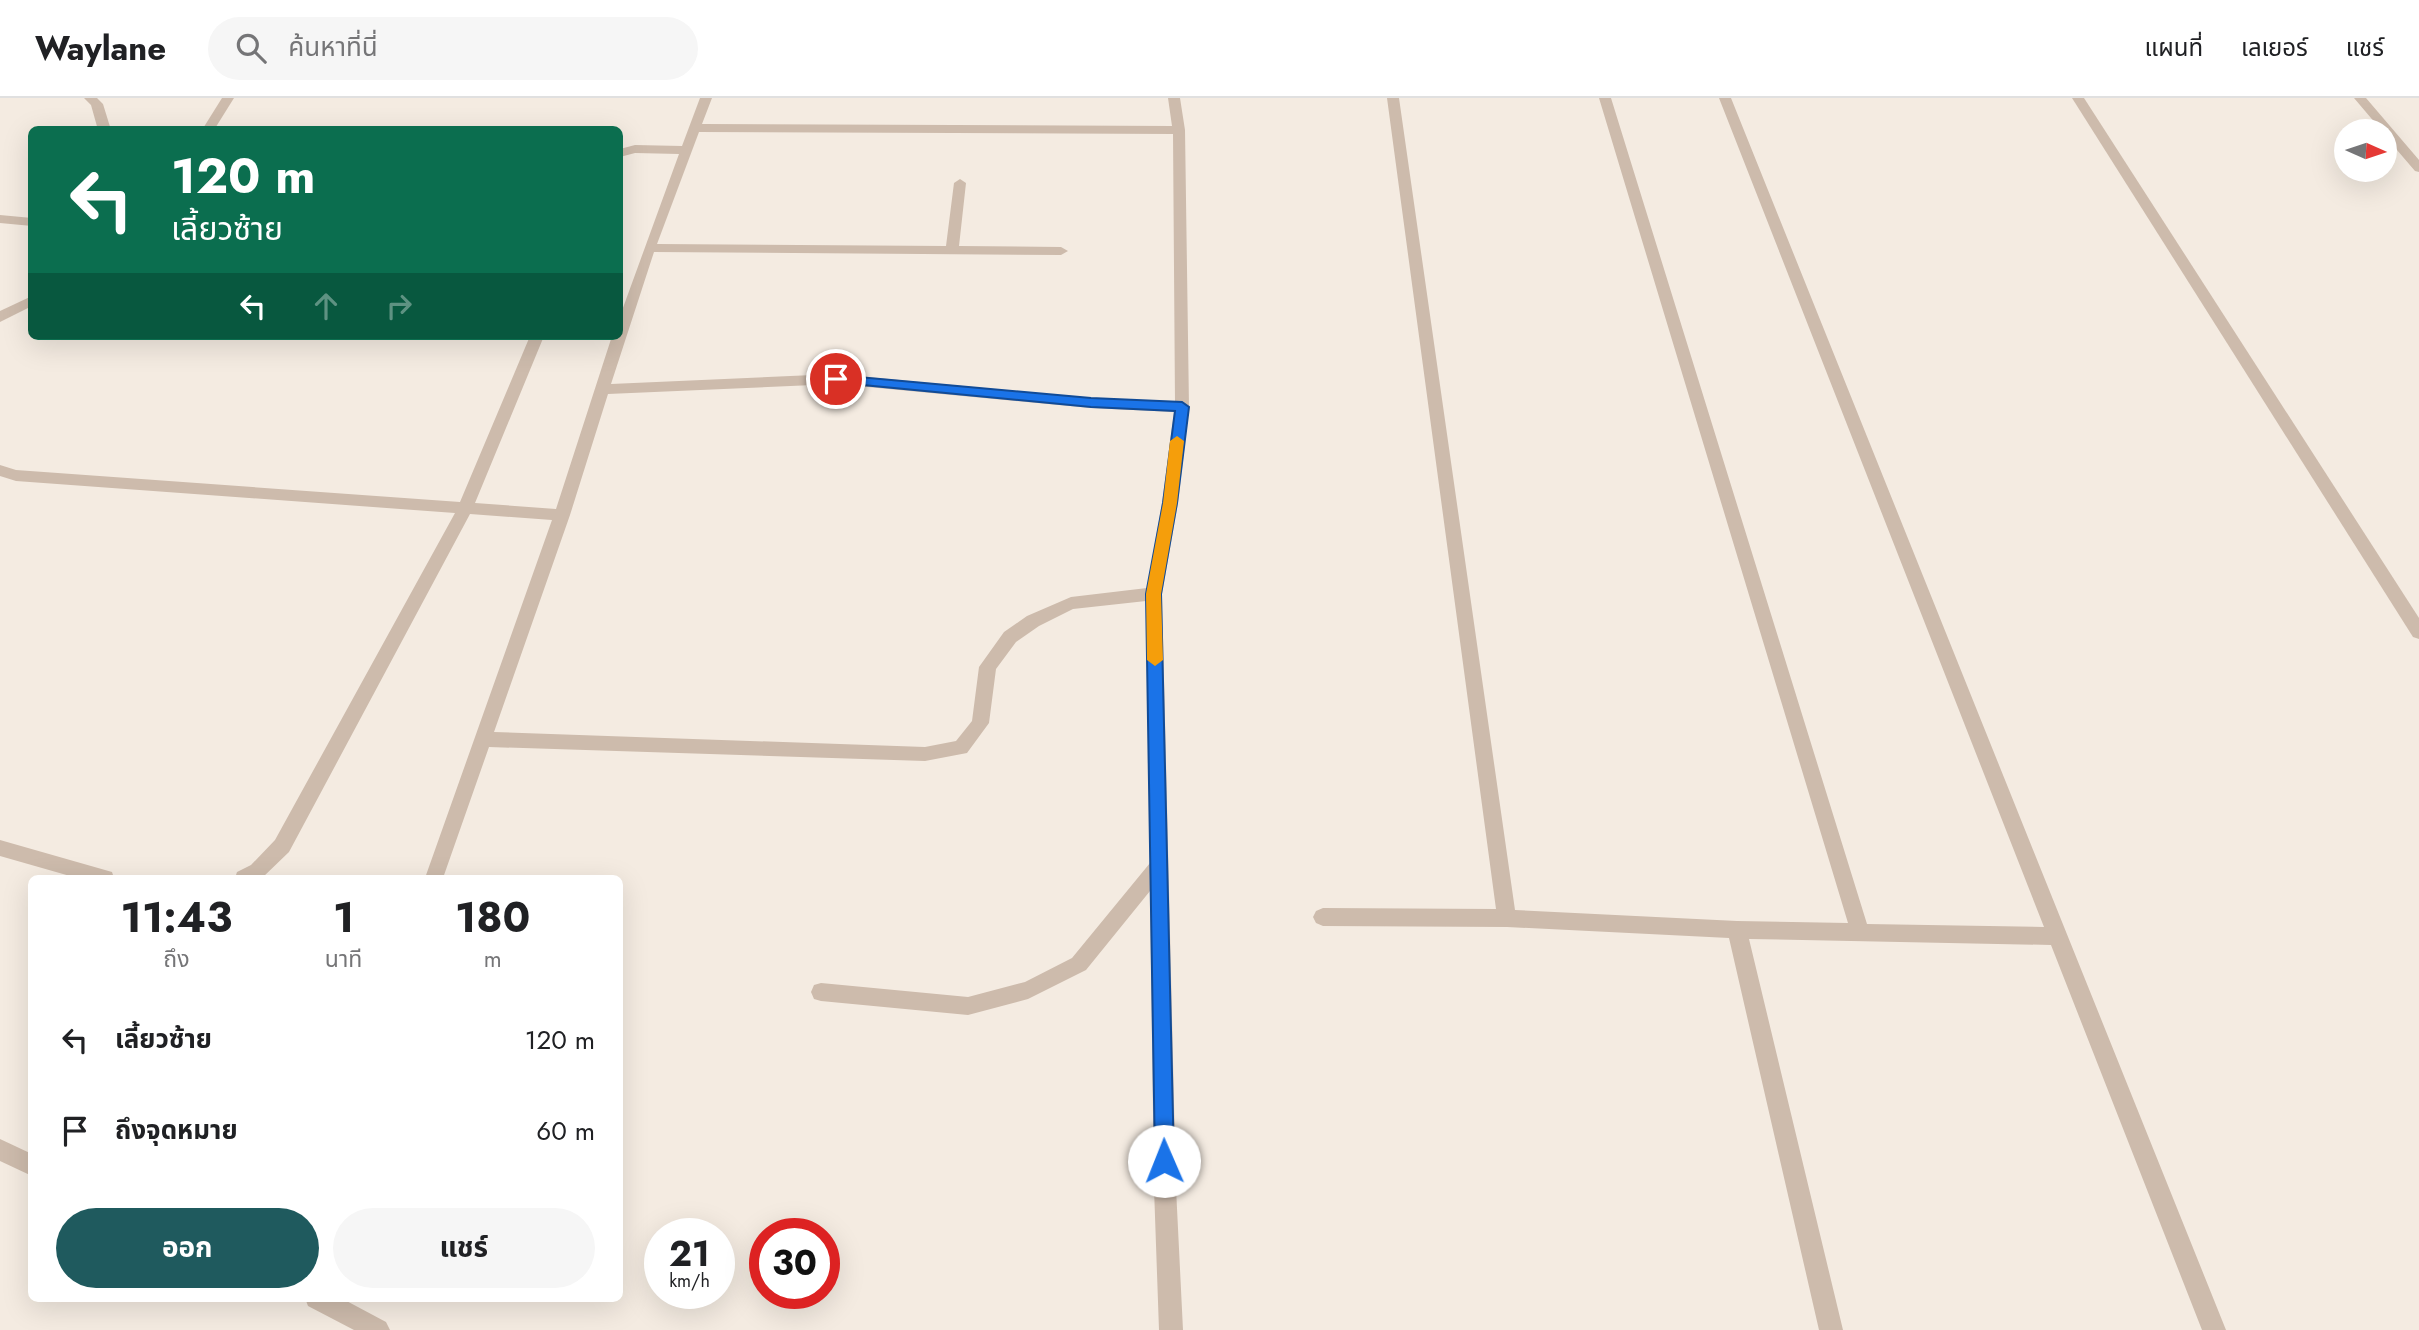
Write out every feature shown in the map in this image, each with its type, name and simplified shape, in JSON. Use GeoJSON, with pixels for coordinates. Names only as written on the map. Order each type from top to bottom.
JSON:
{"type":"FeatureCollection","features":[{"type":"Feature","properties":{"kind":"street"},"geometry":{"type":"LineString","coordinates":[[90,98],[97,104],[102,126]]}},
{"type":"Feature","properties":{"kind":"street"},"geometry":{"type":"LineString","coordinates":[[210,126],[228,98]]}},
{"type":"Feature","properties":{"kind":"street"},"geometry":{"type":"LineString","coordinates":[[623,324],[706,98]]}},
{"type":"Feature","properties":{"kind":"street"},"geometry":{"type":"LineString","coordinates":[[1171,1330],[1165,1188],[1154,594],[1170,503],[1182,407],[1179,130],[1174,98]]}},
{"type":"Feature","properties":{"kind":"street"},"geometry":{"type":"LineString","coordinates":[[1394,98],[1507,918]]}},
{"type":"Feature","properties":{"kind":"street"},"geometry":{"type":"LineString","coordinates":[[1605,98],[1860,931]]}},
{"type":"Feature","properties":{"kind":"street"},"geometry":{"type":"LineString","coordinates":[[1725,98],[2214,1330]]}},
{"type":"Feature","properties":{"kind":"street"},"geometry":{"type":"LineString","coordinates":[[2078,98],[2419,632]]}},
{"type":"Feature","properties":{"kind":"street"},"geometry":{"type":"LineString","coordinates":[[2360,98],[2419,168]]}},
{"type":"Feature","properties":{"kind":"street"},"geometry":{"type":"LineString","coordinates":[[694,128],[1179,130]]}},
{"type":"Feature","properties":{"kind":"street"},"geometry":{"type":"LineString","coordinates":[[623,146],[685,150]]}},
{"type":"Feature","properties":{"kind":"street"},"geometry":{"type":"LineString","coordinates":[[952,250],[960,183]]}},
{"type":"Feature","properties":{"kind":"street"},"geometry":{"type":"LineString","coordinates":[[0,219],[28,222]]}},
{"type":"Feature","properties":{"kind":"street"},"geometry":{"type":"LineString","coordinates":[[649,248],[1061,251]]}},
{"type":"Feature","properties":{"kind":"street"},"geometry":{"type":"LineString","coordinates":[[0,317],[18,304],[28,301]]}},
{"type":"Feature","properties":{"kind":"street"},"geometry":{"type":"LineString","coordinates":[[250,875],[258,871],[282,846],[465,508],[535,340]]}},
{"type":"Feature","properties":{"kind":"street"},"geometry":{"type":"LineString","coordinates":[[435,875],[562,515],[618,340]]}},
{"type":"Feature","properties":{"kind":"street"},"geometry":{"type":"LineString","coordinates":[[602,389],[836,379],[1091,403],[1182,407]]}},
{"type":"Feature","properties":{"kind":"street"},"geometry":{"type":"LineString","coordinates":[[0,470],[16,475],[562,515]]}},
{"type":"Feature","properties":{"kind":"street"},"geometry":{"type":"LineString","coordinates":[[482,739],[925,754],[961,748],[981,723],[988,667],[1010,637],[1033,621],[1071,603],[1154,594]]}},
{"type":"Feature","properties":{"kind":"street"},"geometry":{"type":"LineString","coordinates":[[0,848],[94,875]]}},
{"type":"Feature","properties":{"kind":"street"},"geometry":{"type":"LineString","coordinates":[[821,992],[968,1006],[1028,990],[1079,964],[1159,866]]}},
{"type":"Feature","properties":{"kind":"street"},"geometry":{"type":"LineString","coordinates":[[1323,917],[1507,918],[1737,930],[2058,936]]}},
{"type":"Feature","properties":{"kind":"street"},"geometry":{"type":"LineString","coordinates":[[1737,930],[1830,1330]]}},
{"type":"Feature","properties":{"kind":"street"},"geometry":{"type":"LineString","coordinates":[[0,1150],[28,1163]]}},
{"type":"Feature","properties":{"kind":"street"},"geometry":{"type":"LineString","coordinates":[[324,1302],[378,1330]]}},
{"type":"Feature","properties":{"kind":"slow traffic"},"geometry":{"type":"LineString","coordinates":[[1155,660],[1154,594],[1170,503],[1177,441]]}},
{"type":"Feature","properties":{"kind":"route"},"geometry":{"type":"LineString","coordinates":[[836,379],[1091,403],[1182,407],[1170,503],[1154,594],[1164,1161]]}}]}
